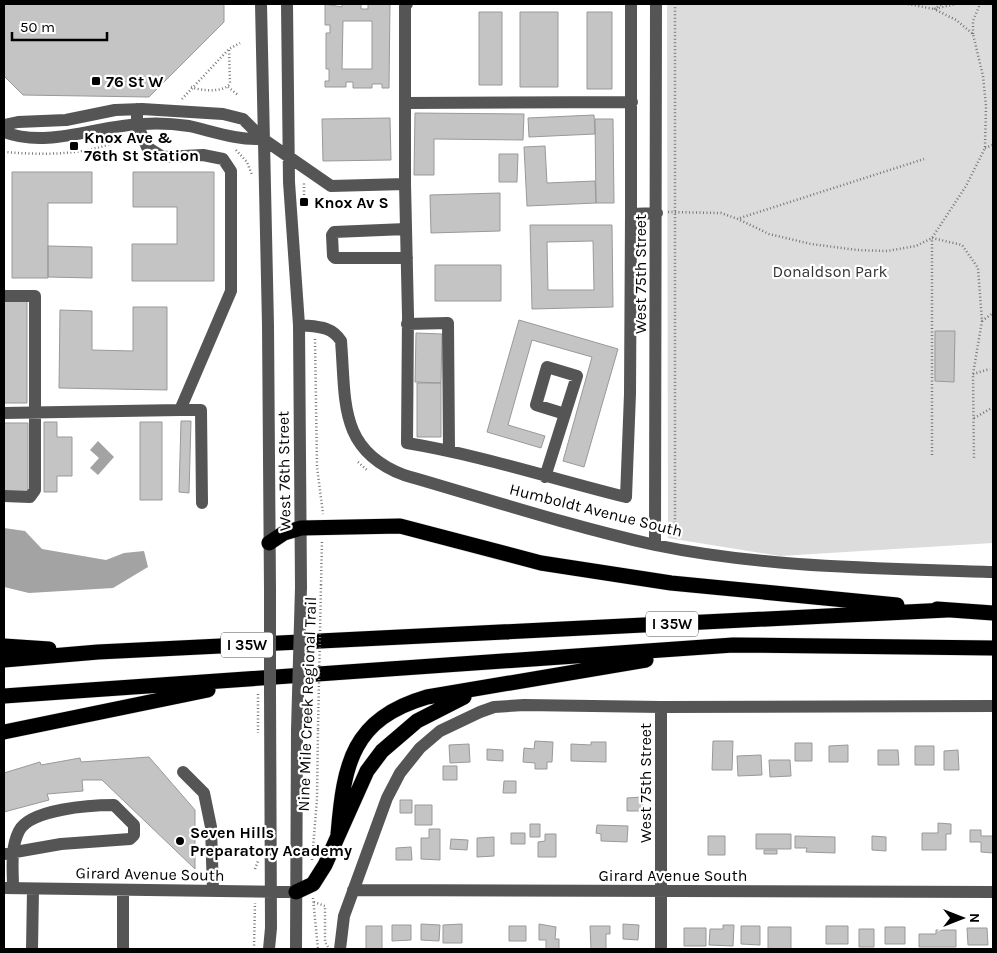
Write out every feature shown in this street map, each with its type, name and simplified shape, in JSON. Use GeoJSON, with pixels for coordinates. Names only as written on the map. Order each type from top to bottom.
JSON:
{"type":"FeatureCollection","features":[{"type":"Feature","properties":{"kind":"highway"},"geometry":{"type":"LineString","coordinates":[[269,543],[284,533],[301,528],[400,526],[541,563],[671,583],[947,610]]}},
{"type":"Feature","properties":{"kind":"highway","name":"I 35W"},"geometry":{"type":"LineString","coordinates":[[4,660],[98,652],[947,610],[993,613]]}},
{"type":"Feature","properties":{"kind":"highway"},"geometry":{"type":"LineString","coordinates":[[338,834],[342,791],[347,767],[358,744],[369,729],[386,713],[427,697],[733,645]]}},
{"type":"Feature","properties":{"kind":"highway","name":"I 35W"},"geometry":{"type":"LineString","coordinates":[[4,696],[733,645],[993,648]]}},
{"type":"Feature","properties":{"kind":"highway"},"geometry":{"type":"LineString","coordinates":[[4,646],[98,652]]}},
{"type":"Feature","properties":{"kind":"highway"},"geometry":{"type":"LineString","coordinates":[[4,732],[271,678]]}},
{"type":"Feature","properties":{"kind":"highway"},"geometry":{"type":"LineString","coordinates":[[296,892],[313,884],[324,865],[367,771],[382,751],[417,721],[480,689]]}},
{"type":"Feature","properties":{"kind":"street","name":"West 76th Street"},"geometry":{"type":"LineString","coordinates":[[261,4],[270,590],[271,928],[269,949]]}},
{"type":"Feature","properties":{"kind":"street","name":"West 76th Street"},"geometry":{"type":"LineString","coordinates":[[287,4],[289,182],[299,326],[301,587],[297,730],[297,943]]}},
{"type":"Feature","properties":{"kind":"street"},"geometry":{"type":"LineString","coordinates":[[407,4],[405,6],[407,443],[449,450],[545,478],[626,497],[630,394],[632,102],[630,4]]}},
{"type":"Feature","properties":{"kind":"street","name":"West 75th Street"},"geometry":{"type":"LineString","coordinates":[[656,4],[656,545]]}},
{"type":"Feature","properties":{"kind":"street"},"geometry":{"type":"LineString","coordinates":[[405,103],[632,102]]}},
{"type":"Feature","properties":{"kind":"street"},"geometry":{"type":"LineString","coordinates":[[137,109],[137,124],[147,147],[163,157],[202,154],[222,159],[231,171],[231,291],[180,410]]}},
{"type":"Feature","properties":{"kind":"street"},"geometry":{"type":"LineString","coordinates":[[4,125],[18,122],[66,120],[115,110],[137,109],[222,114],[243,120],[263,139],[331,186],[405,184]]}},
{"type":"Feature","properties":{"kind":"street"},"geometry":{"type":"LineString","coordinates":[[4,132],[17,137],[43,137],[137,124],[187,126],[242,140],[263,139]]}},
{"type":"Feature","properties":{"kind":"street"},"geometry":{"type":"LineString","coordinates":[[631,214],[657,213]]}},
{"type":"Feature","properties":{"kind":"street"},"geometry":{"type":"LineString","coordinates":[[406,229],[334,232],[332,235],[333,256],[335,258],[407,258]]}},
{"type":"Feature","properties":{"kind":"street"},"geometry":{"type":"LineString","coordinates":[[4,296],[35,296],[35,490],[30,497],[4,496]]}},
{"type":"Feature","properties":{"kind":"street"},"geometry":{"type":"LineString","coordinates":[[407,324],[448,323],[449,450]]}},
{"type":"Feature","properties":{"kind":"street","name":"Humboldt Avenue South"},"geometry":{"type":"LineString","coordinates":[[299,326],[328,328],[336,332],[341,341],[348,418],[353,434],[372,458],[385,468],[565,521],[656,545],[779,563],[993,572]]}},
{"type":"Feature","properties":{"kind":"street"},"geometry":{"type":"LineString","coordinates":[[4,413],[201,410],[202,503]]}},
{"type":"Feature","properties":{"kind":"street"},"geometry":{"type":"LineString","coordinates":[[545,478],[565,414]]}},
{"type":"Feature","properties":{"kind":"street"},"geometry":{"type":"LineString","coordinates":[[340,948],[344,916],[386,798],[400,774],[420,748],[440,731],[480,712],[508,706],[993,706]]}},
{"type":"Feature","properties":{"kind":"street","name":"West 75th Street"},"geometry":{"type":"LineString","coordinates":[[661,707],[661,949]]}},
{"type":"Feature","properties":{"kind":"street"},"geometry":{"type":"LineString","coordinates":[[183,772],[204,793],[211,827],[213,891]]}},
{"type":"Feature","properties":{"kind":"street"},"geometry":{"type":"LineString","coordinates":[[8,854],[61,844],[130,839],[134,835],[134,825],[114,805],[62,810],[33,818],[20,829],[8,854],[8,888]]}},
{"type":"Feature","properties":{"kind":"street","name":"Girard Avenue South"},"geometry":{"type":"LineString","coordinates":[[8,888],[296,892]]}},
{"type":"Feature","properties":{"kind":"street"},"geometry":{"type":"LineString","coordinates":[[32,949],[33,889]]}},
{"type":"Feature","properties":{"kind":"street"},"geometry":{"type":"LineString","coordinates":[[123,890],[124,949]]}},
{"type":"Feature","properties":{"kind":"street","name":"Girard Avenue South"},"geometry":{"type":"LineString","coordinates":[[353,890],[993,892]]}},
{"type":"Feature","properties":{"kind":"path"},"geometry":{"type":"LineString","coordinates":[[908,4],[934,8],[956,4]]}},
{"type":"Feature","properties":{"kind":"path"},"geometry":{"type":"LineString","coordinates":[[934,8],[942,4]]}},
{"type":"Feature","properties":{"kind":"path"},"geometry":{"type":"LineString","coordinates":[[657,213],[721,213],[769,234],[812,244],[857,250],[887,251],[916,246],[932,238],[966,186],[985,148],[986,106],[984,76],[972,34],[972,20],[980,4]]}},
{"type":"Feature","properties":{"kind":"path"},"geometry":{"type":"LineString","coordinates":[[934,8],[956,20],[972,34]]}},
{"type":"Feature","properties":{"kind":"path"},"geometry":{"type":"LineString","coordinates":[[181,100],[191,87],[229,49],[240,43]]}},
{"type":"Feature","properties":{"kind":"path"},"geometry":{"type":"LineString","coordinates":[[191,87],[223,89],[228,86],[230,83],[229,49]]}},
{"type":"Feature","properties":{"kind":"path"},"geometry":{"type":"LineString","coordinates":[[228,86],[238,95]]}},
{"type":"Feature","properties":{"kind":"path"},"geometry":{"type":"LineString","coordinates":[[985,148],[993,145]]}},
{"type":"Feature","properties":{"kind":"path"},"geometry":{"type":"LineString","coordinates":[[738,219],[924,159]]}},
{"type":"Feature","properties":{"kind":"path"},"geometry":{"type":"LineString","coordinates":[[932,238],[962,245],[978,268],[982,321],[973,374],[974,460]]}},
{"type":"Feature","properties":{"kind":"path"},"geometry":{"type":"LineString","coordinates":[[932,238],[932,455]]}},
{"type":"Feature","properties":{"kind":"path"},"geometry":{"type":"LineString","coordinates":[[982,321],[993,312]]}},
{"type":"Feature","properties":{"kind":"path"},"geometry":{"type":"LineString","coordinates":[[973,374],[990,369]]}},
{"type":"Feature","properties":{"kind":"path"},"geometry":{"type":"LineString","coordinates":[[974,418],[992,408]]}},
{"type":"Feature","properties":{"kind":"path","name":"Nine Mile Creek Regional Trail"},"geometry":{"type":"LineString","coordinates":[[312,868],[318,729],[322,541]]}},
{"type":"Feature","properties":{"kind":"path"},"geometry":{"type":"LineString","coordinates":[[318,949],[314,902],[324,906],[325,942],[328,947],[340,948]]}},
{"type":"Feature","properties":{"kind":"path"},"geometry":{"type":"LineString","coordinates":[[254,949],[255,903]]}},
{"type":"Feature","properties":{"kind":"green space","name":"Donaldson Park"},"geometry":{"type":"Polygon","coordinates":[[[667,4],[993,4],[993,543],[780,556],[668,538],[667,4]]]}},
{"type":"Feature","properties":{"kind":"shaded area"},"geometry":{"type":"Polygon","coordinates":[[[98,441],[114,457],[98,475],[90,468],[99,458],[90,450],[98,441]]]}},
{"type":"Feature","properties":{"kind":"shaded area"},"geometry":{"type":"Polygon","coordinates":[[[4,528],[25,531],[42,549],[106,560],[124,553],[144,551],[148,567],[113,588],[29,593],[4,587],[4,528]]]}},
{"type":"Feature","properties":{"kind":"building"},"geometry":{"type":"Polygon","coordinates":[[[4,4],[224,4],[224,22],[149,97],[23,95],[4,76],[4,4]]]}},
{"type":"Feature","properties":{"kind":"building"},"geometry":{"type":"Polygon","coordinates":[[[325,4],[342,7],[342,4],[361,4],[361,9],[368,9],[368,4],[390,4],[389,88],[382,88],[382,84],[372,84],[372,88],[353,88],[353,82],[346,82],[346,87],[325,87],[325,81],[329,81],[329,69],[326,69],[326,33],[330,33],[330,25],[325,25],[325,4]],[[343,21],[342,69],[372,69],[372,21],[343,21]]]}},
{"type":"Feature","properties":{"kind":"building"},"geometry":{"type":"Polygon","coordinates":[[[479,12],[502,12],[502,85],[479,85],[479,12]]]}},
{"type":"Feature","properties":{"kind":"building"},"geometry":{"type":"Polygon","coordinates":[[[520,12],[558,12],[558,87],[520,87],[520,12]]]}},
{"type":"Feature","properties":{"kind":"building"},"geometry":{"type":"Polygon","coordinates":[[[587,12],[612,12],[612,89],[587,89],[587,12]]]}},
{"type":"Feature","properties":{"kind":"building"},"geometry":{"type":"Polygon","coordinates":[[[415,113],[524,114],[523,140],[434,139],[434,175],[414,175],[415,113]]]}},
{"type":"Feature","properties":{"kind":"building"},"geometry":{"type":"Polygon","coordinates":[[[594,115],[595,134],[529,137],[528,118],[594,115]]]}},
{"type":"Feature","properties":{"kind":"building"},"geometry":{"type":"Polygon","coordinates":[[[390,118],[391,160],[323,161],[322,119],[390,118]]]}},
{"type":"Feature","properties":{"kind":"building"},"geometry":{"type":"Polygon","coordinates":[[[595,119],[613,119],[614,203],[596,203],[595,119]]]}},
{"type":"Feature","properties":{"kind":"building"},"geometry":{"type":"Polygon","coordinates":[[[545,146],[547,183],[595,181],[596,203],[527,206],[524,147],[545,146]]]}},
{"type":"Feature","properties":{"kind":"building"},"geometry":{"type":"Polygon","coordinates":[[[499,154],[518,154],[517,182],[499,182],[499,154]]]}},
{"type":"Feature","properties":{"kind":"building"},"geometry":{"type":"Polygon","coordinates":[[[12,172],[92,172],[92,203],[48,203],[48,278],[12,278],[12,172]]]}},
{"type":"Feature","properties":{"kind":"building"},"geometry":{"type":"Polygon","coordinates":[[[133,172],[214,172],[214,281],[132,281],[132,244],[177,244],[177,207],[133,207],[133,172]]]}},
{"type":"Feature","properties":{"kind":"building"},"geometry":{"type":"Polygon","coordinates":[[[500,193],[500,231],[431,233],[430,195],[500,193]]]}},
{"type":"Feature","properties":{"kind":"building"},"geometry":{"type":"Polygon","coordinates":[[[530,225],[612,225],[613,307],[532,309],[530,225]],[[593,241],[547,242],[548,290],[594,290],[593,241]]]}},
{"type":"Feature","properties":{"kind":"building"},"geometry":{"type":"Polygon","coordinates":[[[48,246],[92,247],[92,278],[48,277],[48,246]]]}},
{"type":"Feature","properties":{"kind":"building"},"geometry":{"type":"Polygon","coordinates":[[[435,265],[501,265],[501,301],[435,301],[435,265]]]}},
{"type":"Feature","properties":{"kind":"building"},"geometry":{"type":"Polygon","coordinates":[[[4,300],[27,300],[27,403],[4,403],[4,300]]]}},
{"type":"Feature","properties":{"kind":"building"},"geometry":{"type":"Polygon","coordinates":[[[133,307],[167,307],[167,390],[59,388],[60,310],[92,311],[92,350],[133,351],[133,307]]]}},
{"type":"Feature","properties":{"kind":"building"},"geometry":{"type":"Polygon","coordinates":[[[519,320],[618,349],[584,467],[563,461],[592,357],[532,340],[508,425],[545,436],[541,448],[487,432],[519,320]]]}},
{"type":"Feature","properties":{"kind":"building"},"geometry":{"type":"Polygon","coordinates":[[[935,331],[955,331],[954,382],[935,381],[935,331]]]}},
{"type":"Feature","properties":{"kind":"building"},"geometry":{"type":"Polygon","coordinates":[[[416,333],[442,334],[441,383],[415,382],[416,333]]]}},
{"type":"Feature","properties":{"kind":"building"},"geometry":{"type":"Polygon","coordinates":[[[417,383],[441,383],[441,437],[417,437],[417,383]]]}},
{"type":"Feature","properties":{"kind":"building"},"geometry":{"type":"Polygon","coordinates":[[[181,421],[191,421],[189,493],[179,492],[181,421]]]}},
{"type":"Feature","properties":{"kind":"building"},"geometry":{"type":"Polygon","coordinates":[[[44,422],[57,422],[57,437],[72,437],[72,476],[57,476],[57,492],[44,492],[44,422]]]}},
{"type":"Feature","properties":{"kind":"building"},"geometry":{"type":"Polygon","coordinates":[[[140,422],[162,422],[162,500],[140,500],[140,422]]]}},
{"type":"Feature","properties":{"kind":"building"},"geometry":{"type":"Polygon","coordinates":[[[4,423],[28,423],[28,492],[4,492],[4,423]]]}},
{"type":"Feature","properties":{"kind":"building"},"geometry":{"type":"Polygon","coordinates":[[[535,741],[553,742],[552,762],[547,762],[547,769],[535,769],[535,763],[523,762],[524,748],[534,749],[535,741]]]}},
{"type":"Feature","properties":{"kind":"building"},"geometry":{"type":"Polygon","coordinates":[[[713,741],[733,741],[732,770],[712,770],[713,741]]]}},
{"type":"Feature","properties":{"kind":"building"},"geometry":{"type":"Polygon","coordinates":[[[591,742],[606,742],[606,762],[571,761],[571,744],[591,745],[591,742]]]}},
{"type":"Feature","properties":{"kind":"building"},"geometry":{"type":"Polygon","coordinates":[[[795,743],[812,743],[812,761],[795,761],[795,743]]]}},
{"type":"Feature","properties":{"kind":"building"},"geometry":{"type":"Polygon","coordinates":[[[469,744],[470,762],[450,763],[449,745],[469,744]]]}},
{"type":"Feature","properties":{"kind":"building"},"geometry":{"type":"Polygon","coordinates":[[[848,745],[848,762],[829,762],[829,746],[848,745]]]}},
{"type":"Feature","properties":{"kind":"building"},"geometry":{"type":"Polygon","coordinates":[[[915,746],[934,746],[934,765],[915,765],[915,746]]]}},
{"type":"Feature","properties":{"kind":"building"},"geometry":{"type":"Polygon","coordinates":[[[487,749],[503,750],[503,761],[487,760],[487,749]]]}},
{"type":"Feature","properties":{"kind":"building"},"geometry":{"type":"Polygon","coordinates":[[[878,750],[898,750],[899,765],[878,765],[878,750]]]}},
{"type":"Feature","properties":{"kind":"building"},"geometry":{"type":"Polygon","coordinates":[[[958,750],[959,770],[944,770],[944,751],[958,750]]]}},
{"type":"Feature","properties":{"kind":"building"},"geometry":{"type":"Polygon","coordinates":[[[761,755],[762,775],[738,776],[737,756],[761,755]]]}},
{"type":"Feature","properties":{"kind":"building","name":"Seven Hills Preparatory Academy"},"geometry":{"type":"Polygon","coordinates":[[[149,757],[195,810],[195,869],[102,780],[82,780],[83,791],[47,794],[49,800],[4,812],[4,773],[40,762],[41,765],[80,758],[81,762],[149,757]]]}},
{"type":"Feature","properties":{"kind":"building"},"geometry":{"type":"Polygon","coordinates":[[[769,760],[790,760],[791,776],[770,777],[769,760]]]}},
{"type":"Feature","properties":{"kind":"building"},"geometry":{"type":"Polygon","coordinates":[[[443,766],[457,766],[457,780],[443,780],[443,766]]]}},
{"type":"Feature","properties":{"kind":"building"},"geometry":{"type":"Polygon","coordinates":[[[504,781],[516,781],[516,793],[503,793],[504,781]]]}},
{"type":"Feature","properties":{"kind":"building"},"geometry":{"type":"Polygon","coordinates":[[[642,797],[643,811],[627,811],[627,798],[642,797]]]}},
{"type":"Feature","properties":{"kind":"building"},"geometry":{"type":"Polygon","coordinates":[[[400,800],[412,800],[412,813],[400,813],[400,800]]]}},
{"type":"Feature","properties":{"kind":"building"},"geometry":{"type":"Polygon","coordinates":[[[415,805],[432,805],[432,825],[415,825],[415,805]]]}},
{"type":"Feature","properties":{"kind":"building"},"geometry":{"type":"Polygon","coordinates":[[[938,823],[951,824],[951,834],[946,834],[946,850],[922,850],[922,833],[938,833],[938,823]]]}},
{"type":"Feature","properties":{"kind":"building"},"geometry":{"type":"Polygon","coordinates":[[[530,824],[540,824],[540,837],[530,837],[530,824]]]}},
{"type":"Feature","properties":{"kind":"building"},"geometry":{"type":"Polygon","coordinates":[[[597,825],[628,826],[627,842],[601,841],[601,834],[596,833],[597,825]]]}},
{"type":"Feature","properties":{"kind":"building"},"geometry":{"type":"Polygon","coordinates":[[[429,829],[440,829],[440,860],[421,859],[421,838],[429,838],[429,829]]]}},
{"type":"Feature","properties":{"kind":"building"},"geometry":{"type":"Polygon","coordinates":[[[970,830],[981,830],[981,836],[993,836],[993,853],[981,852],[981,842],[970,842],[970,830]]]}},
{"type":"Feature","properties":{"kind":"building"},"geometry":{"type":"Polygon","coordinates":[[[511,833],[525,833],[525,844],[511,844],[511,833]]]}},
{"type":"Feature","properties":{"kind":"building"},"geometry":{"type":"Polygon","coordinates":[[[545,834],[556,834],[556,857],[538,857],[538,842],[545,841],[545,834]]]}},
{"type":"Feature","properties":{"kind":"building"},"geometry":{"type":"Polygon","coordinates":[[[756,834],[791,834],[791,849],[756,849],[756,834]]]}},
{"type":"Feature","properties":{"kind":"building"},"geometry":{"type":"Polygon","coordinates":[[[708,836],[725,836],[725,855],[708,855],[708,836]]]}},
{"type":"Feature","properties":{"kind":"building"},"geometry":{"type":"Polygon","coordinates":[[[795,836],[835,837],[835,853],[806,852],[807,848],[795,848],[795,836]]]}},
{"type":"Feature","properties":{"kind":"building"},"geometry":{"type":"Polygon","coordinates":[[[872,836],[886,837],[886,851],[872,850],[872,836]]]}},
{"type":"Feature","properties":{"kind":"building"},"geometry":{"type":"Polygon","coordinates":[[[494,837],[494,856],[477,857],[477,838],[494,837]]]}},
{"type":"Feature","properties":{"kind":"building"},"geometry":{"type":"Polygon","coordinates":[[[451,839],[468,840],[467,850],[450,849],[451,839]]]}},
{"type":"Feature","properties":{"kind":"building"},"geometry":{"type":"Polygon","coordinates":[[[411,847],[412,860],[396,860],[396,848],[411,847]]]}},
{"type":"Feature","properties":{"kind":"building"},"geometry":{"type":"Polygon","coordinates":[[[764,850],[777,850],[777,854],[764,854],[764,850]]]}},
{"type":"Feature","properties":{"kind":"building"},"geometry":{"type":"Polygon","coordinates":[[[421,924],[440,925],[439,941],[421,940],[421,924]]]}},
{"type":"Feature","properties":{"kind":"building"},"geometry":{"type":"Polygon","coordinates":[[[462,924],[462,943],[443,943],[443,925],[462,924]]]}},
{"type":"Feature","properties":{"kind":"building"},"geometry":{"type":"Polygon","coordinates":[[[539,924],[556,927],[555,939],[559,939],[559,949],[546,949],[546,940],[539,940],[539,924]]]}},
{"type":"Feature","properties":{"kind":"building"},"geometry":{"type":"Polygon","coordinates":[[[623,924],[639,925],[638,940],[623,939],[623,924]]]}},
{"type":"Feature","properties":{"kind":"building"},"geometry":{"type":"Polygon","coordinates":[[[392,925],[411,925],[411,940],[392,941],[392,925]]]}},
{"type":"Feature","properties":{"kind":"building"},"geometry":{"type":"Polygon","coordinates":[[[723,925],[734,925],[733,946],[709,945],[710,929],[723,929],[723,925]]]}},
{"type":"Feature","properties":{"kind":"building"},"geometry":{"type":"Polygon","coordinates":[[[366,926],[382,926],[382,949],[366,949],[366,926]]]}},
{"type":"Feature","properties":{"kind":"building"},"geometry":{"type":"Polygon","coordinates":[[[509,926],[526,926],[526,941],[509,941],[509,926]]]}},
{"type":"Feature","properties":{"kind":"building"},"geometry":{"type":"Polygon","coordinates":[[[590,926],[610,926],[610,934],[606,934],[606,949],[591,949],[590,926]]]}},
{"type":"Feature","properties":{"kind":"building"},"geometry":{"type":"Polygon","coordinates":[[[741,926],[760,926],[760,945],[741,944],[741,926]]]}},
{"type":"Feature","properties":{"kind":"building"},"geometry":{"type":"Polygon","coordinates":[[[826,926],[848,926],[848,944],[826,944],[826,926]]]}},
{"type":"Feature","properties":{"kind":"building"},"geometry":{"type":"Polygon","coordinates":[[[768,927],[791,927],[791,949],[768,949],[768,927]]]}},
{"type":"Feature","properties":{"kind":"building"},"geometry":{"type":"Polygon","coordinates":[[[885,927],[905,927],[905,944],[885,944],[885,927]]]}},
{"type":"Feature","properties":{"kind":"building"},"geometry":{"type":"Polygon","coordinates":[[[684,928],[706,928],[706,946],[684,946],[684,928]]]}},
{"type":"Feature","properties":{"kind":"building"},"geometry":{"type":"Polygon","coordinates":[[[967,928],[987,928],[988,945],[968,945],[967,928]]]}},
{"type":"Feature","properties":{"kind":"building"},"geometry":{"type":"Polygon","coordinates":[[[859,929],[874,929],[874,947],[859,947],[859,929]]]}},
{"type":"Feature","properties":{"kind":"building"},"geometry":{"type":"Polygon","coordinates":[[[936,930],[956,930],[956,947],[919,947],[919,934],[936,934],[936,930]]]}},
{"type":"Feature","properties":{"kind":"place","name":"76 St W"},"geometry":{"type":"Point","coordinates":[96,81]}},
{"type":"Feature","properties":{"kind":"place","name":"Knox Ave & 76th St Station"},"geometry":{"type":"Point","coordinates":[74,146]}},
{"type":"Feature","properties":{"kind":"place","name":"Knox Av S"},"geometry":{"type":"Point","coordinates":[304,202]}},
{"type":"Feature","properties":{"kind":"place","name":"Seven Hills Preparatory Academy"},"geometry":{"type":"Point","coordinates":[180,841]}}]}
